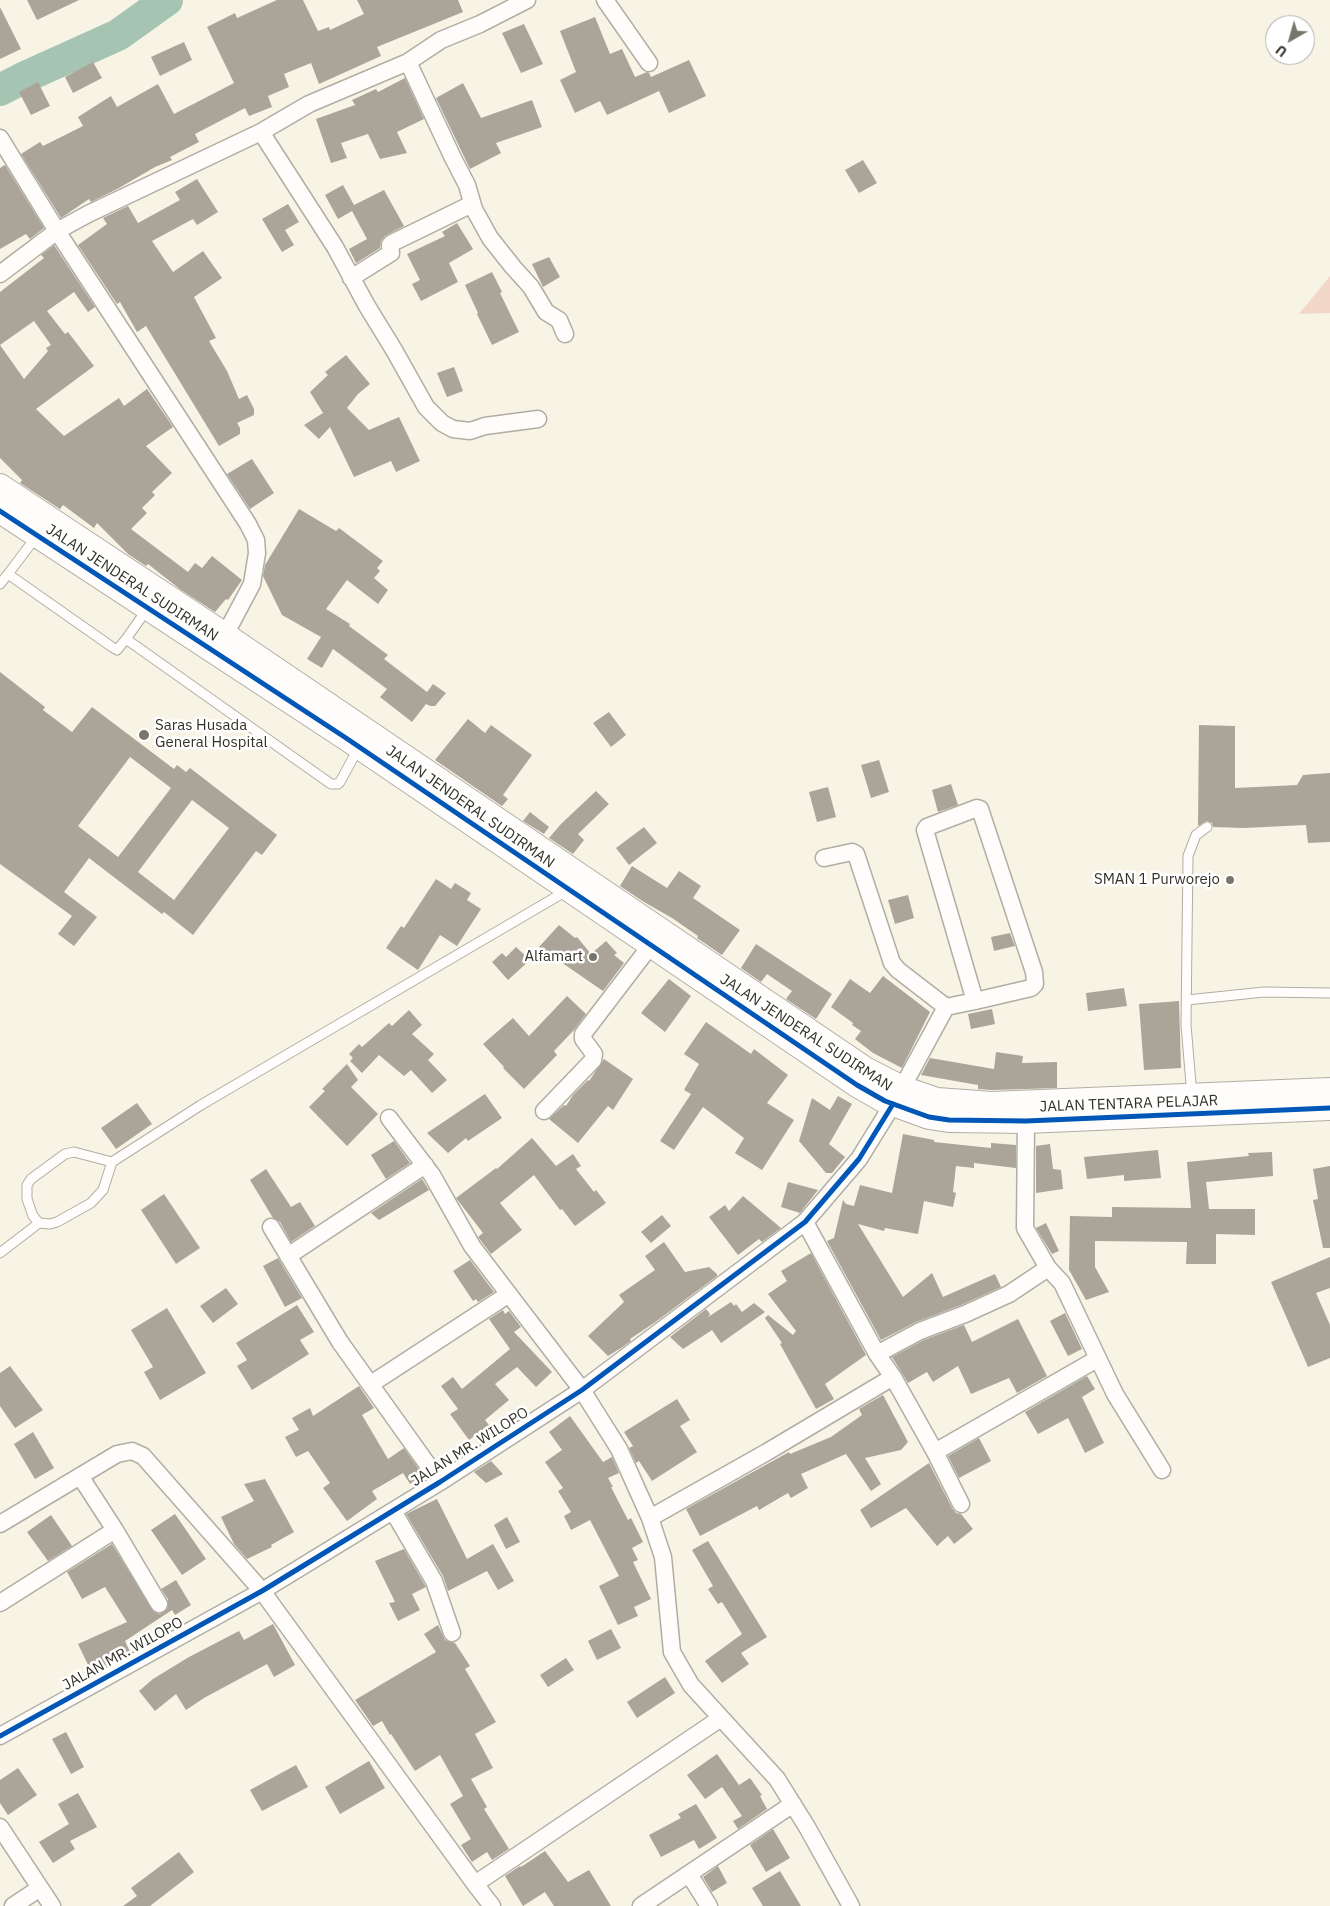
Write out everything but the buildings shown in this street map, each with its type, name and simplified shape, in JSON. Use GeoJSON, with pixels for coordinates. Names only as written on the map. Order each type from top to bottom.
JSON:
{"type":"FeatureCollection","features":[{"type":"Feature","properties":{"kind":"main road","name":"JALAN JENDERAL SUDIRMAN"},"geometry":{"type":"LineString","coordinates":[[0,486],[44,527],[574,883],[865,1069],[897,1096],[933,1109]]}},
{"type":"Feature","properties":{"kind":"main road","name":"JALAN JENDERAL SUDIRMAN"},"geometry":{"type":"LineString","coordinates":[[0,511],[44,527]]}},
{"type":"Feature","properties":{"kind":"main road","name":"JALAN JENDERAL SUDIRMAN"},"geometry":{"type":"LineString","coordinates":[[154,600],[225,635],[363,741]]}},
{"type":"Feature","properties":{"kind":"main road","name":"JALAN JENDERAL SUDIRMAN"},"geometry":{"type":"LineString","coordinates":[[574,883],[651,945],[857,1085],[885,1101],[897,1096]]}},
{"type":"Feature","properties":{"kind":"main road","name":"JALAN TENTARA PELAJAR"},"geometry":{"type":"LineString","coordinates":[[933,1109],[992,1104],[1330,1090]]}},
{"type":"Feature","properties":{"kind":"main road","name":"JALAN TENTARA PELAJAR"},"geometry":{"type":"LineString","coordinates":[[933,1109],[949,1120],[1026,1121],[1330,1108]]}},
{"type":"Feature","properties":{"kind":"street"},"geometry":{"type":"LineString","coordinates":[[0,274],[57,231],[88,214],[261,132],[309,104],[352,84],[408,62],[441,40],[480,24],[527,0]]}},
{"type":"Feature","properties":{"kind":"street"},"geometry":{"type":"LineString","coordinates":[[605,0],[649,63]]}},
{"type":"Feature","properties":{"kind":"street"},"geometry":{"type":"LineString","coordinates":[[408,62],[467,185],[472,204],[490,238],[531,287],[546,312],[559,320],[565,334]]}},
{"type":"Feature","properties":{"kind":"street"},"geometry":{"type":"LineString","coordinates":[[261,132],[335,247],[426,407],[442,423],[453,429],[470,431],[485,426],[538,419]]}},
{"type":"Feature","properties":{"kind":"street"},"geometry":{"type":"LineString","coordinates":[[0,138],[57,231],[256,540],[257,554],[252,584],[225,635]]}},
{"type":"Feature","properties":{"kind":"street"},"geometry":{"type":"LineString","coordinates":[[351,278],[391,253],[390,245],[392,243],[472,204]]}},
{"type":"Feature","properties":{"kind":"street"},"geometry":{"type":"LineString","coordinates":[[824,858],[852,852],[856,854],[892,963],[898,970],[946,1007],[975,1001],[1031,988],[1034,986],[1035,981],[1034,972],[980,809],[977,808],[927,827],[925,830],[975,1001]]}},
{"type":"Feature","properties":{"kind":"street"},"geometry":{"type":"LineString","coordinates":[[544,1111],[593,1060],[594,1054],[583,1039],[583,1034],[651,945]]}},
{"type":"Feature","properties":{"kind":"street","name":"JALAN MR. WILOPO"},"geometry":{"type":"LineString","coordinates":[[0,1736],[262,1591],[440,1482],[582,1390],[805,1222],[859,1159],[897,1096],[946,1007]]}},
{"type":"Feature","properties":{"kind":"street"},"geometry":{"type":"LineString","coordinates":[[389,1118],[424,1165],[472,1246],[582,1390],[619,1449],[650,1518],[664,1557],[672,1652],[691,1685],[777,1779],[807,1827],[851,1906]]}},
{"type":"Feature","properties":{"kind":"street"},"geometry":{"type":"LineString","coordinates":[[1026,1121],[1025,1228],[1048,1268],[1062,1283],[1114,1394],[1162,1470]]}},
{"type":"Feature","properties":{"kind":"street"},"geometry":{"type":"LineString","coordinates":[[288,1256],[424,1165]]}},
{"type":"Feature","properties":{"kind":"street"},"geometry":{"type":"LineString","coordinates":[[805,1222],[935,1452],[961,1504]]}},
{"type":"Feature","properties":{"kind":"street"},"geometry":{"type":"LineString","coordinates":[[271,1227],[340,1342],[440,1482]]}},
{"type":"Feature","properties":{"kind":"street"},"geometry":{"type":"LineString","coordinates":[[878,1354],[920,1331],[965,1314],[1009,1294],[1048,1268]]}},
{"type":"Feature","properties":{"kind":"street"},"geometry":{"type":"LineString","coordinates":[[371,1384],[509,1294]]}},
{"type":"Feature","properties":{"kind":"street"},"geometry":{"type":"LineString","coordinates":[[935,1452],[1097,1359]]}},
{"type":"Feature","properties":{"kind":"street"},"geometry":{"type":"LineString","coordinates":[[650,1518],[767,1452],[892,1377]]}},
{"type":"Feature","properties":{"kind":"street"},"geometry":{"type":"LineString","coordinates":[[0,1524],[124,1452],[132,1451],[144,1456],[262,1591],[474,1884],[492,1906]]}},
{"type":"Feature","properties":{"kind":"street"},"geometry":{"type":"LineString","coordinates":[[80,1476],[159,1604]]}},
{"type":"Feature","properties":{"kind":"street"},"geometry":{"type":"LineString","coordinates":[[393,1511],[434,1581],[452,1633]]}},
{"type":"Feature","properties":{"kind":"street"},"geometry":{"type":"LineString","coordinates":[[0,1603],[115,1530]]}},
{"type":"Feature","properties":{"kind":"street"},"geometry":{"type":"LineString","coordinates":[[474,1884],[721,1718]]}},
{"type":"Feature","properties":{"kind":"street"},"geometry":{"type":"LineString","coordinates":[[641,1906],[793,1804]]}},
{"type":"Feature","properties":{"kind":"street"},"geometry":{"type":"LineString","coordinates":[[0,1827],[52,1906]]}},
{"type":"Feature","properties":{"kind":"street"},"geometry":{"type":"LineString","coordinates":[[689,1874],[709,1906]]}},
{"type":"Feature","properties":{"kind":"street"},"geometry":{"type":"LineString","coordinates":[[13,1906],[40,1888]]}},
{"type":"Feature","properties":{"kind":"lane"},"geometry":{"type":"LineString","coordinates":[[0,584],[44,527]]}},
{"type":"Feature","properties":{"kind":"lane"},"geometry":{"type":"LineString","coordinates":[[8,574],[115,649],[118,649],[126,639],[154,600]]}},
{"type":"Feature","properties":{"kind":"lane"},"geometry":{"type":"LineString","coordinates":[[126,639],[331,784],[338,784],[340,782],[363,741]]}},
{"type":"Feature","properties":{"kind":"lane"},"geometry":{"type":"LineString","coordinates":[[1192,1096],[1186,1025],[1188,856],[1196,835],[1207,827]]}},
{"type":"Feature","properties":{"kind":"lane"},"geometry":{"type":"LineString","coordinates":[[112,1162],[68,1152],[31,1179],[27,1185],[27,1198],[32,1216],[39,1223],[50,1224],[92,1203],[103,1190],[112,1162],[201,1105],[574,883]]}},
{"type":"Feature","properties":{"kind":"lane"},"geometry":{"type":"LineString","coordinates":[[1186,1000],[1264,992],[1330,993]]}},
{"type":"Feature","properties":{"kind":"lane"},"geometry":{"type":"LineString","coordinates":[[0,1253],[39,1223]]}},
{"type":"Feature","properties":{"kind":"shaded area"},"geometry":{"type":"Polygon","coordinates":[[[1330,276],[1330,313],[1299,314],[1330,276]]]}},
{"type":"Feature","properties":{"kind":"waterway"},"geometry":{"type":"LineString","coordinates":[[0,90],[118,35],[167,0]]}},
{"type":"Feature","properties":{"kind":"cycle path"},"geometry":{"type":"LineString","coordinates":[[0,511],[346,738],[857,1085],[885,1101],[929,1117],[949,1120],[1026,1121],[1330,1108]]}},
{"type":"Feature","properties":{"kind":"cycle path"},"geometry":{"type":"LineString","coordinates":[[0,1736],[262,1591],[440,1482],[582,1390],[805,1222],[859,1159],[893,1104]]}},
{"type":"Feature","properties":{"kind":"place","name":"Saras Husada General Hospital"},"geometry":{"type":"Point","coordinates":[144,735]}},
{"type":"Feature","properties":{"kind":"place","name":"SMAN 1 Purworejo"},"geometry":{"type":"Point","coordinates":[1230,880]}},
{"type":"Feature","properties":{"kind":"place","name":"Alfamart"},"geometry":{"type":"Point","coordinates":[593,957]}}]}
